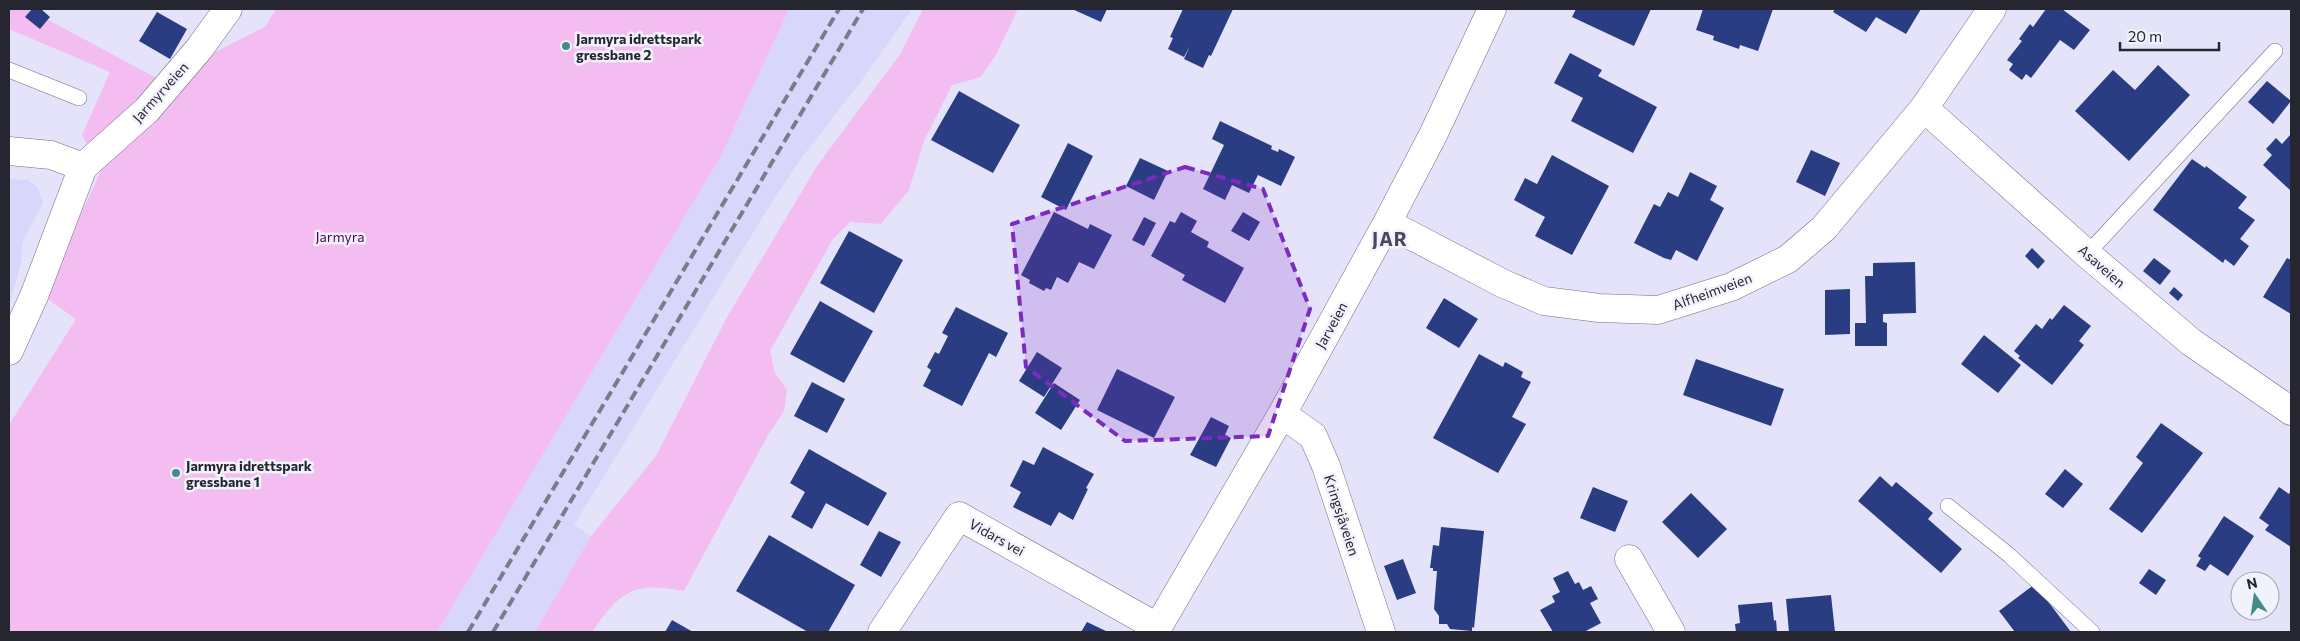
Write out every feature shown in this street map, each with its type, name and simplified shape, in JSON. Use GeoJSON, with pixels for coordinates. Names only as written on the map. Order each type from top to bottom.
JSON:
{"type":"FeatureCollection","features":[{"type":"Feature","properties":{"kind":"street","name":"Jarmyrveien"},"geometry":{"type":"LineString","coordinates":[[9,351],[36,292],[83,167],[147,110],[199,49],[228,9]]}},
{"type":"Feature","properties":{"kind":"street","name":"Jarveien"},"geometry":{"type":"LineString","coordinates":[[1156,630],[1282,414],[1387,223],[1433,134],[1492,9]]}},
{"type":"Feature","properties":{"kind":"street","name":"Alfheimveien"},"geometry":{"type":"LineString","coordinates":[[1387,223],[1504,284],[1544,301],[1599,308],[1658,310],[1731,287],[1788,259],[1824,228],[1924,108],[1992,9]]}},
{"type":"Feature","properties":{"kind":"street","name":"Asaveien"},"geometry":{"type":"LineString","coordinates":[[1924,108],[2087,254],[2190,342],[2291,411]]}},
{"type":"Feature","properties":{"kind":"street"},"geometry":{"type":"LineString","coordinates":[[9,151],[50,155],[83,167]]}},
{"type":"Feature","properties":{"kind":"street","name":"Kringsjåveien"},"geometry":{"type":"LineString","coordinates":[[1282,414],[1313,436],[1326,466],[1381,632]]}},
{"type":"Feature","properties":{"kind":"street","name":"Vidars vei"},"geometry":{"type":"LineString","coordinates":[[882,632],[959,516],[1156,630]]}},
{"type":"Feature","properties":{"kind":"street"},"geometry":{"type":"LineString","coordinates":[[1630,558],[1671,632]]}},
{"type":"Feature","properties":{"kind":"lane"},"geometry":{"type":"LineString","coordinates":[[2087,254],[2275,51]]}},
{"type":"Feature","properties":{"kind":"lane"},"geometry":{"type":"LineString","coordinates":[[9,70],[79,98]]}},
{"type":"Feature","properties":{"kind":"lane"},"geometry":{"type":"LineString","coordinates":[[1948,506],[2009,555],[2092,632]]}},
{"type":"Feature","properties":{"kind":"highlighted area"},"geometry":{"type":"Polygon","coordinates":[[[1185,167],[1263,189],[1310,309],[1268,436],[1125,441],[1026,367],[1012,224],[1185,167]]]}},
{"type":"Feature","properties":{"kind":"shaded area"},"geometry":{"type":"Polygon","coordinates":[[[789,9],[912,9],[857,87],[802,157],[772,202],[574,525],[591,536],[535,632],[437,632],[721,156],[789,9]]]}},
{"type":"Feature","properties":{"kind":"shaded area"},"geometry":{"type":"Polygon","coordinates":[[[9,179],[28,180],[38,188],[43,203],[22,243],[21,263],[9,306],[9,179]]]}},
{"type":"Feature","properties":{"kind":"green space","name":"Jarmyra"},"geometry":{"type":"Polygon","coordinates":[[[9,9],[28,9],[160,80],[265,27],[276,9],[789,9],[721,156],[437,632],[9,632],[9,425],[76,319],[46,298],[46,289],[101,171],[82,135],[110,72],[9,29],[9,9]]]}},
{"type":"Feature","properties":{"kind":"green space"},"geometry":{"type":"Polygon","coordinates":[[[923,9],[1018,9],[997,53],[981,77],[952,85],[924,141],[909,190],[881,224],[850,222],[833,239],[770,351],[775,373],[787,390],[784,411],[768,435],[684,591],[652,588],[640,589],[629,593],[611,607],[592,632],[535,632],[591,536],[656,456],[726,319],[817,166],[901,53],[923,9]]]}},
{"type":"Feature","properties":{"kind":"building"},"geometry":{"type":"Polygon","coordinates":[[[32,9],[41,9],[50,17],[40,29],[25,17],[32,9]]]}},
{"type":"Feature","properties":{"kind":"building"},"geometry":{"type":"Polygon","coordinates":[[[1072,9],[1107,9],[1101,22],[1072,9]]]}},
{"type":"Feature","properties":{"kind":"building"},"geometry":{"type":"Polygon","coordinates":[[[1183,9],[1233,9],[1211,56],[1209,55],[1203,68],[1184,59],[1190,46],[1184,57],[1168,49],[1173,38],[1170,37],[1183,9]]]}},
{"type":"Feature","properties":{"kind":"building"},"geometry":{"type":"Polygon","coordinates":[[[1576,9],[1651,9],[1634,46],[1572,17],[1576,9]]]}},
{"type":"Feature","properties":{"kind":"building"},"geometry":{"type":"Polygon","coordinates":[[[1703,9],[1773,9],[1758,51],[1740,45],[1739,49],[1713,40],[1714,36],[1696,30],[1703,9]]]}},
{"type":"Feature","properties":{"kind":"building"},"geometry":{"type":"Polygon","coordinates":[[[1835,9],[1921,9],[1906,34],[1876,17],[1866,32],[1833,12],[1835,9]]]}},
{"type":"Feature","properties":{"kind":"building"},"geometry":{"type":"Polygon","coordinates":[[[2046,9],[2062,9],[2090,30],[2074,50],[2060,40],[2031,78],[2026,74],[2022,80],[2009,70],[2013,64],[2007,60],[2022,41],[2019,39],[2030,24],[2033,27],[2046,9]]]}},
{"type":"Feature","properties":{"kind":"building"},"geometry":{"type":"Polygon","coordinates":[[[157,12],[187,29],[170,59],[139,41],[157,12]]]}},
{"type":"Feature","properties":{"kind":"building"},"geometry":{"type":"Polygon","coordinates":[[[1570,53],[1602,70],[1598,76],[1657,107],[1633,153],[1571,121],[1583,98],[1554,83],[1570,53]]]}},
{"type":"Feature","properties":{"kind":"building"},"geometry":{"type":"Polygon","coordinates":[[[2158,65],[2190,95],[2129,161],[2075,111],[2113,70],[2135,90],[2158,65]]]}},
{"type":"Feature","properties":{"kind":"building"},"geometry":{"type":"Polygon","coordinates":[[[2267,81],[2291,101],[2273,124],[2248,102],[2267,81]]]}},
{"type":"Feature","properties":{"kind":"building"},"geometry":{"type":"Polygon","coordinates":[[[959,91],[1020,125],[993,173],[931,140],[959,91]]]}},
{"type":"Feature","properties":{"kind":"building"},"geometry":{"type":"Polygon","coordinates":[[[1220,121],[1272,146],[1271,149],[1278,152],[1279,149],[1295,157],[1281,186],[1258,175],[1249,193],[1232,185],[1225,200],[1203,189],[1224,145],[1212,139],[1220,121]]]}},
{"type":"Feature","properties":{"kind":"building"},"geometry":{"type":"Polygon","coordinates":[[[2291,134],[2291,191],[2263,165],[2272,155],[2266,149],[2276,138],[2282,144],[2291,134]]]}},
{"type":"Feature","properties":{"kind":"building"},"geometry":{"type":"Polygon","coordinates":[[[1068,143],[1093,156],[1066,210],[1041,197],[1068,143]]]}},
{"type":"Feature","properties":{"kind":"building"},"geometry":{"type":"Polygon","coordinates":[[[1811,150],[1840,163],[1825,196],[1796,182],[1811,150]]]}},
{"type":"Feature","properties":{"kind":"building"},"geometry":{"type":"Polygon","coordinates":[[[1552,155],[1609,186],[1572,255],[1535,236],[1545,217],[1514,200],[1525,178],[1537,184],[1552,155]]]}},
{"type":"Feature","properties":{"kind":"building"},"geometry":{"type":"Polygon","coordinates":[[[1140,158],[1168,171],[1154,200],[1126,186],[1140,158]]]}},
{"type":"Feature","properties":{"kind":"building"},"geometry":{"type":"Polygon","coordinates":[[[2192,159],[2205,168],[2206,166],[2247,197],[2238,208],[2255,220],[2240,239],[2249,246],[2234,266],[2225,259],[2223,263],[2153,210],[2192,159]]]}},
{"type":"Feature","properties":{"kind":"building"},"geometry":{"type":"Polygon","coordinates":[[[1690,172],[1717,186],[1710,200],[1724,208],[1697,261],[1676,250],[1671,260],[1664,258],[1634,243],[1654,204],[1660,207],[1668,192],[1678,197],[1690,172]]]}},
{"type":"Feature","properties":{"kind":"building"},"geometry":{"type":"Polygon","coordinates":[[[1054,212],[1088,229],[1090,224],[1112,235],[1094,269],[1079,262],[1068,283],[1057,277],[1051,290],[1046,288],[1044,291],[1029,283],[1030,280],[1021,275],[1054,212]]]}},
{"type":"Feature","properties":{"kind":"building"},"geometry":{"type":"Polygon","coordinates":[[[1181,212],[1197,221],[1191,232],[1209,242],[1207,247],[1244,268],[1225,303],[1182,280],[1185,275],[1151,256],[1170,221],[1175,223],[1181,212]]]}},
{"type":"Feature","properties":{"kind":"building"},"geometry":{"type":"Polygon","coordinates":[[[1243,212],[1260,222],[1249,241],[1231,231],[1243,212]]]}},
{"type":"Feature","properties":{"kind":"building"},"geometry":{"type":"Polygon","coordinates":[[[1144,217],[1156,223],[1144,246],[1132,240],[1144,217]]]}},
{"type":"Feature","properties":{"kind":"building"},"geometry":{"type":"Polygon","coordinates":[[[849,231],[903,260],[874,313],[820,283],[849,231]]]}},
{"type":"Feature","properties":{"kind":"building"},"geometry":{"type":"Polygon","coordinates":[[[2032,248],[2045,261],[2038,269],[2025,256],[2032,248]]]}},
{"type":"Feature","properties":{"kind":"building"},"geometry":{"type":"Polygon","coordinates":[[[2154,258],[2171,271],[2160,285],[2143,271],[2154,258]]]}},
{"type":"Feature","properties":{"kind":"building"},"geometry":{"type":"Polygon","coordinates":[[[2287,258],[2291,260],[2291,314],[2263,297],[2287,258]]]}},
{"type":"Feature","properties":{"kind":"building"},"geometry":{"type":"Polygon","coordinates":[[[1915,262],[1916,313],[1883,314],[1883,322],[1887,323],[1887,346],[1855,346],[1855,323],[1866,323],[1865,276],[1873,276],[1873,263],[1915,262]]]}},
{"type":"Feature","properties":{"kind":"building"},"geometry":{"type":"Polygon","coordinates":[[[2174,287],[2183,295],[2178,301],[2169,293],[2174,287]]]}},
{"type":"Feature","properties":{"kind":"building"},"geometry":{"type":"Polygon","coordinates":[[[1850,289],[1850,334],[1825,335],[1825,290],[1850,289]]]}},
{"type":"Feature","properties":{"kind":"building"},"geometry":{"type":"Polygon","coordinates":[[[1444,298],[1478,319],[1459,348],[1426,328],[1444,298]]]}},
{"type":"Feature","properties":{"kind":"building"},"geometry":{"type":"Polygon","coordinates":[[[820,301],[873,331],[844,383],[790,354],[820,301]]]}},
{"type":"Feature","properties":{"kind":"building"},"geometry":{"type":"Polygon","coordinates":[[[2064,305],[2091,326],[2079,341],[2084,345],[2052,385],[2018,358],[2020,356],[2014,351],[2036,324],[2042,329],[2050,318],[2052,320],[2064,305]]]}},
{"type":"Feature","properties":{"kind":"building"},"geometry":{"type":"Polygon","coordinates":[[[956,307],[1008,333],[996,357],[989,353],[962,406],[923,386],[931,370],[927,367],[935,352],[939,354],[948,336],[942,333],[956,307]]]}},
{"type":"Feature","properties":{"kind":"building"},"geometry":{"type":"Polygon","coordinates":[[[1984,335],[2021,365],[1998,393],[1961,364],[1984,335]]]}},
{"type":"Feature","properties":{"kind":"building"},"geometry":{"type":"Polygon","coordinates":[[[1037,352],[1062,368],[1044,397],[1019,381],[1037,352]]]}},
{"type":"Feature","properties":{"kind":"building"},"geometry":{"type":"Polygon","coordinates":[[[1479,354],[1503,367],[1505,362],[1523,372],[1521,377],[1531,382],[1512,417],[1526,424],[1498,473],[1433,438],[1479,354]]]}},
{"type":"Feature","properties":{"kind":"building"},"geometry":{"type":"Polygon","coordinates":[[[1696,359],[1784,389],[1771,426],[1683,395],[1696,359]]]}},
{"type":"Feature","properties":{"kind":"building"},"geometry":{"type":"Polygon","coordinates":[[[1117,369],[1175,397],[1154,438],[1097,410],[1117,369]]]}},
{"type":"Feature","properties":{"kind":"building"},"geometry":{"type":"Polygon","coordinates":[[[812,382],[845,399],[827,433],[794,416],[812,382]]]}},
{"type":"Feature","properties":{"kind":"building"},"geometry":{"type":"Polygon","coordinates":[[[1054,383],[1080,400],[1061,430],[1035,413],[1054,383]]]}},
{"type":"Feature","properties":{"kind":"building"},"geometry":{"type":"Polygon","coordinates":[[[1211,417],[1229,426],[1225,435],[1231,438],[1216,467],[1190,455],[1211,417]]]}},
{"type":"Feature","properties":{"kind":"building"},"geometry":{"type":"Polygon","coordinates":[[[2161,423],[2203,453],[2142,533],[2109,509],[2143,463],[2136,457],[2161,423]]]}},
{"type":"Feature","properties":{"kind":"building"},"geometry":{"type":"Polygon","coordinates":[[[1043,447],[1094,474],[1073,520],[1059,512],[1051,526],[1013,507],[1021,492],[1010,486],[1023,460],[1034,465],[1043,447]]]}},
{"type":"Feature","properties":{"kind":"building"},"geometry":{"type":"Polygon","coordinates":[[[809,449],[887,493],[868,526],[826,503],[812,529],[791,517],[805,492],[790,483],[809,449]]]}},
{"type":"Feature","properties":{"kind":"building"},"geometry":{"type":"Polygon","coordinates":[[[2065,469],[2083,484],[2063,508],[2045,494],[2065,469]]]}},
{"type":"Feature","properties":{"kind":"building"},"geometry":{"type":"Polygon","coordinates":[[[1880,476],[1892,487],[1896,482],[1933,513],[1928,519],[1962,549],[1941,573],[1858,501],[1880,476]]]}},
{"type":"Feature","properties":{"kind":"building"},"geometry":{"type":"Polygon","coordinates":[[[1593,487],[1628,501],[1615,532],[1580,518],[1593,487]]]}},
{"type":"Feature","properties":{"kind":"building"},"geometry":{"type":"Polygon","coordinates":[[[2279,487],[2289,494],[2291,490],[2291,547],[2265,530],[2269,525],[2259,518],[2279,487]]]}},
{"type":"Feature","properties":{"kind":"building"},"geometry":{"type":"Polygon","coordinates":[[[1691,493],[1727,529],[1698,558],[1662,522],[1691,493]]]}},
{"type":"Feature","properties":{"kind":"building"},"geometry":{"type":"Polygon","coordinates":[[[2224,516],[2254,536],[2228,576],[2210,564],[2205,571],[2196,566],[2201,558],[2198,556],[2224,516]]]}},
{"type":"Feature","properties":{"kind":"building"},"geometry":{"type":"Polygon","coordinates":[[[1441,527],[1484,531],[1474,628],[1472,627],[1472,631],[1450,629],[1447,624],[1439,624],[1439,616],[1434,609],[1437,571],[1433,571],[1433,568],[1430,568],[1433,545],[1439,546],[1441,527]]]}},
{"type":"Feature","properties":{"kind":"building"},"geometry":{"type":"Polygon","coordinates":[[[879,531],[901,542],[881,577],[860,565],[879,531]]]}},
{"type":"Feature","properties":{"kind":"building"},"geometry":{"type":"Polygon","coordinates":[[[769,535],[855,585],[828,632],[808,632],[736,591],[769,535]]]}},
{"type":"Feature","properties":{"kind":"building"},"geometry":{"type":"Polygon","coordinates":[[[1403,559],[1416,593],[1397,600],[1384,566],[1403,559]]]}},
{"type":"Feature","properties":{"kind":"building"},"geometry":{"type":"Polygon","coordinates":[[[2149,569],[2166,580],[2156,595],[2139,583],[2149,569]]]}},
{"type":"Feature","properties":{"kind":"building"},"geometry":{"type":"Polygon","coordinates":[[[1568,571],[1575,584],[1579,582],[1583,590],[1591,586],[1598,599],[1590,603],[1601,623],[1584,632],[1553,632],[1540,610],[1555,602],[1552,596],[1560,592],[1553,578],[1568,571]]]}},
{"type":"Feature","properties":{"kind":"building"},"geometry":{"type":"Polygon","coordinates":[[[2035,584],[2071,632],[2015,632],[1999,611],[2035,584]]]}},
{"type":"Feature","properties":{"kind":"building"},"geometry":{"type":"Polygon","coordinates":[[[1831,595],[1835,632],[1789,632],[1786,599],[1831,595]]]}},
{"type":"Feature","properties":{"kind":"building"},"geometry":{"type":"Polygon","coordinates":[[[1772,602],[1777,632],[1736,632],[1735,624],[1740,623],[1738,605],[1772,602]]]}},
{"type":"Feature","properties":{"kind":"building"},"geometry":{"type":"Polygon","coordinates":[[[672,620],[693,632],[665,632],[672,620]]]}},
{"type":"Feature","properties":{"kind":"building"},"geometry":{"type":"Polygon","coordinates":[[[1087,622],[1108,632],[1081,632],[1087,622]]]}},
{"type":"Feature","properties":{"kind":"railway"},"geometry":{"type":"LineString","coordinates":[[468,632],[839,9]]}},
{"type":"Feature","properties":{"kind":"railway"},"geometry":{"type":"LineString","coordinates":[[493,632],[863,9]]}},
{"type":"Feature","properties":{"kind":"place","name":"Jarmyra idrettspark gressbane 2"},"geometry":{"type":"Point","coordinates":[566,46]}},
{"type":"Feature","properties":{"kind":"place","name":"Jarmyra idrettspark gressbane 1"},"geometry":{"type":"Point","coordinates":[176,473]}},
{"type":"Feature","properties":{"kind":"district","name":"JAR"},"geometry":{"type":"Point","coordinates":[1390,238]}}]}
